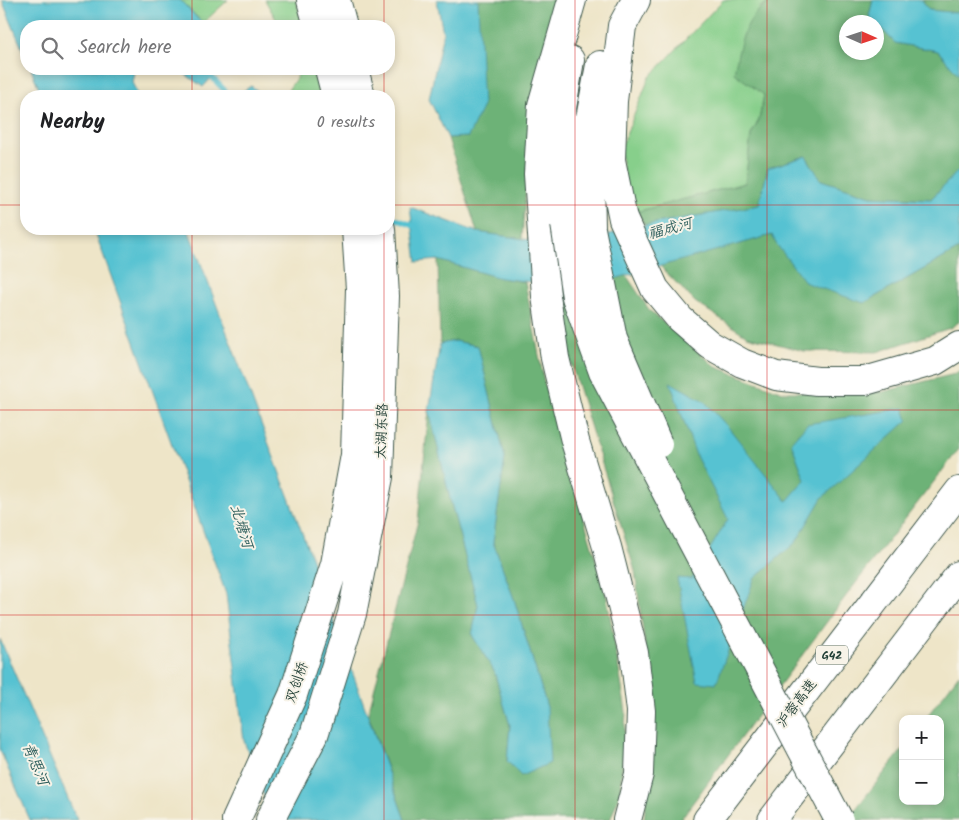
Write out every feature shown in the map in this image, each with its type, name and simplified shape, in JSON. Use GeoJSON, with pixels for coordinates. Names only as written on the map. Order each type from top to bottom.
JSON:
{"type":"FeatureCollection","features":[{"type":"Feature","properties":{"kind":"main road"},"geometry":{"type":"LineString","coordinates":[[311,0],[316,20]]}},
{"type":"Feature","properties":{"kind":"main road"},"geometry":{"type":"LineString","coordinates":[[336,0],[341,20]]}},
{"type":"Feature","properties":{"kind":"main road"},"geometry":{"type":"LineString","coordinates":[[572,0],[542,105],[538,174],[566,230],[660,450],[858,820]]}},
{"type":"Feature","properties":{"kind":"main road"},"geometry":{"type":"LineString","coordinates":[[583,0],[579,11],[562,108],[566,230],[576,298],[603,372],[839,820]]}},
{"type":"Feature","properties":{"kind":"main road"},"geometry":{"type":"LineString","coordinates":[[626,0],[602,54],[566,230],[546,296],[555,358],[575,441],[607,547],[634,653],[641,710],[638,774],[627,820]]}},
{"type":"Feature","properties":{"kind":"main road"},"geometry":{"type":"LineString","coordinates":[[636,0],[622,26],[612,101],[611,160],[623,219],[655,289],[680,319],[710,345],[742,363],[776,376],[816,381],[865,381],[935,361],[959,346]]}},
{"type":"Feature","properties":{"kind":"main road"},"geometry":{"type":"LineString","coordinates":[[331,75],[334,90]]}},
{"type":"Feature","properties":{"kind":"main road"},"geometry":{"type":"LineString","coordinates":[[356,75],[359,90]]}},
{"type":"Feature","properties":{"kind":"main road","name":"太湖东路"},"geometry":{"type":"LineString","coordinates":[[335,564],[355,455],[360,289],[369,235]]}},
{"type":"Feature","properties":{"kind":"main road","name":"太湖东路"},"geometry":{"type":"LineString","coordinates":[[270,820],[314,735],[352,614],[379,477],[385,296],[369,235]]}},
{"type":"Feature","properties":{"kind":"main road","name":"沪蓉高速"},"geometry":{"type":"LineString","coordinates":[[706,820],[959,491]]}},
{"type":"Feature","properties":{"kind":"main road","name":"双创桥"},"geometry":{"type":"LineString","coordinates":[[236,820],[249,796],[292,695],[335,564]]}},
{"type":"Feature","properties":{"kind":"main road"},"geometry":{"type":"LineString","coordinates":[[777,815],[959,575]]}},
{"type":"Feature","properties":{"kind":"green space"},"geometry":{"type":"Polygon","coordinates":[[[180,0],[228,0],[206,20],[200,20],[180,0]]]}},
{"type":"Feature","properties":{"kind":"green space"},"geometry":{"type":"Polygon","coordinates":[[[265,0],[296,0],[301,20],[277,20],[265,0]]]}},
{"type":"Feature","properties":{"kind":"green space"},"geometry":{"type":"Polygon","coordinates":[[[478,0],[562,0],[532,104],[522,239],[477,232],[448,138],[468,137],[478,28],[478,0]]]}},
{"type":"Feature","properties":{"kind":"green space"},"geometry":{"type":"Polygon","coordinates":[[[723,0],[773,0],[760,7],[764,95],[759,120],[751,135],[745,183],[636,212],[627,195],[620,150],[649,78],[723,0]]]}},
{"type":"Feature","properties":{"kind":"green space"},"geometry":{"type":"Polygon","coordinates":[[[773,0],[873,0],[869,15],[839,15],[839,60],[884,60],[884,31],[895,43],[938,51],[959,75],[959,170],[931,199],[871,196],[821,180],[806,156],[768,168],[760,205],[645,225],[636,212],[745,183],[751,135],[759,120],[764,95],[734,73],[745,31],[749,22],[763,6],[773,0]]]}},
{"type":"Feature","properties":{"kind":"green space"},"geometry":{"type":"Polygon","coordinates":[[[922,0],[959,0],[959,13],[929,10],[922,0]]]}},
{"type":"Feature","properties":{"kind":"green space"},"geometry":{"type":"Polygon","coordinates":[[[297,75],[315,75],[319,90],[288,90],[297,75]]]}},
{"type":"Feature","properties":{"kind":"green space"},"geometry":{"type":"Polygon","coordinates":[[[772,235],[777,245],[864,303],[959,249],[959,322],[950,328],[877,352],[804,351],[747,336],[695,302],[659,265],[772,235]]]}},
{"type":"Feature","properties":{"kind":"green space"},"geometry":{"type":"Polygon","coordinates":[[[438,260],[500,278],[525,282],[544,382],[607,598],[626,712],[620,794],[610,820],[405,820],[368,714],[418,521],[429,410],[478,605],[472,635],[494,671],[510,725],[507,761],[547,707],[514,599],[493,542],[505,458],[478,346],[455,341],[440,344],[438,260]]]}},
{"type":"Feature","properties":{"kind":"green space"},"geometry":{"type":"Polygon","coordinates":[[[626,275],[650,311],[716,367],[783,392],[882,392],[955,374],[959,371],[959,449],[846,596],[680,820],[644,820],[654,713],[635,571],[570,360],[555,285],[571,287],[626,275]]]}},
{"type":"Feature","properties":{"kind":"green space"},"geometry":{"type":"Polygon","coordinates":[[[959,674],[959,820],[847,820],[899,754],[899,805],[944,805],[944,715],[928,715],[959,674]]]}},
{"type":"Feature","properties":{"kind":"water"},"geometry":{"type":"Polygon","coordinates":[[[2,0],[180,0],[199,20],[20,20],[20,44],[2,0]]]}},
{"type":"Feature","properties":{"kind":"water"},"geometry":{"type":"Polygon","coordinates":[[[437,0],[478,0],[483,106],[468,137],[448,138],[429,99],[443,33],[437,0]]]}},
{"type":"Feature","properties":{"kind":"water"},"geometry":{"type":"Polygon","coordinates":[[[873,0],[922,0],[929,10],[959,13],[959,75],[938,51],[895,43],[884,32],[884,15],[869,15],[873,0]]]}},
{"type":"Feature","properties":{"kind":"water"},"geometry":{"type":"Polygon","coordinates":[[[33,75],[133,75],[132,82],[135,90],[40,90],[33,75]]]}},
{"type":"Feature","properties":{"kind":"water"},"geometry":{"type":"Polygon","coordinates":[[[186,75],[214,75],[203,87],[186,75]]]}},
{"type":"Feature","properties":{"kind":"water"},"geometry":{"type":"Polygon","coordinates":[[[251,86],[257,90],[245,90],[251,86]]]}},
{"type":"Feature","properties":{"kind":"water"},"geometry":{"type":"Polygon","coordinates":[[[806,156],[821,180],[871,196],[931,199],[959,170],[959,249],[864,303],[806,283],[777,245],[772,235],[614,279],[571,287],[500,278],[438,260],[417,262],[410,207],[477,232],[530,240],[583,241],[645,225],[759,205],[768,168],[806,156]]]}},
{"type":"Feature","properties":{"kind":"water","name":"北塘河"},"geometry":{"type":"Polygon","coordinates":[[[96,235],[190,235],[312,559],[405,820],[273,820],[244,741],[226,594],[96,235]]]}},
{"type":"Feature","properties":{"kind":"water"},"geometry":{"type":"Polygon","coordinates":[[[455,341],[478,346],[505,458],[493,542],[514,599],[547,707],[550,763],[521,776],[507,761],[510,725],[494,671],[472,635],[478,605],[429,410],[440,344],[455,341]]]}},
{"type":"Feature","properties":{"kind":"water"},"geometry":{"type":"Polygon","coordinates":[[[670,382],[704,401],[728,427],[787,501],[805,480],[791,442],[807,424],[904,408],[908,420],[822,498],[796,542],[754,579],[716,684],[697,682],[677,578],[692,579],[728,519],[697,458],[670,382]]]}},
{"type":"Feature","properties":{"kind":"water","name":"青思河"},"geometry":{"type":"Polygon","coordinates":[[[0,639],[77,820],[30,820],[0,750],[0,639]]]}},
{"type":"Feature","properties":{"kind":"waterway","name":"福成河"},"geometry":{"type":"LineString","coordinates":[[210,75],[224,90]]}},
{"type":"Feature","properties":{"kind":"waterway","name":"福成河"},"geometry":{"type":"LineString","coordinates":[[395,218],[419,228]]}}]}
